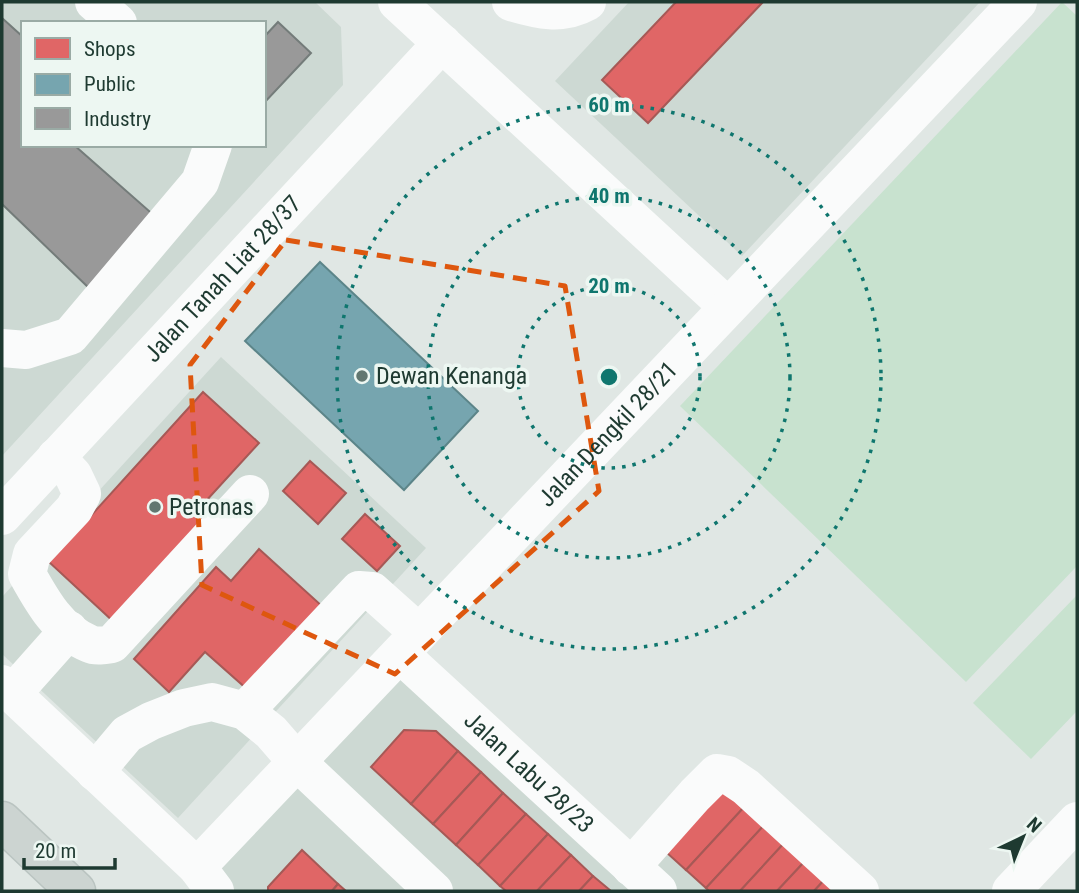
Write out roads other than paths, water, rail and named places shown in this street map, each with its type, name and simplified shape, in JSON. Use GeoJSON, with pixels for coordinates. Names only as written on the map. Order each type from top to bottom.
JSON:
{"type":"FeatureCollection","features":[{"type":"Feature","properties":{"kind":"main road"},"geometry":{"type":"LineString","coordinates":[[2,821],[76,891]]}},
{"type":"Feature","properties":{"kind":"street"},"geometry":{"type":"LineString","coordinates":[[94,2],[116,21]]}},
{"type":"Feature","properties":{"kind":"street"},"geometry":{"type":"LineString","coordinates":[[397,2],[728,307]]}},
{"type":"Feature","properties":{"kind":"street"},"geometry":{"type":"LineString","coordinates":[[511,2],[545,11],[566,10],[587,2]]}},
{"type":"Feature","properties":{"kind":"street","name":"Jalan Dengkil 28/21"},"geometry":{"type":"LineString","coordinates":[[206,879],[297,762],[1018,2]]}},
{"type":"Feature","properties":{"kind":"street","name":"Jalan Tanah Liat 28/37"},"geometry":{"type":"LineString","coordinates":[[2,516],[442,43]]}},
{"type":"Feature","properties":{"kind":"street"},"geometry":{"type":"LineString","coordinates":[[2,348],[26,350],[70,336],[200,182],[212,147]]}},
{"type":"Feature","properties":{"kind":"street"},"geometry":{"type":"LineString","coordinates":[[56,457],[73,475],[82,494],[74,509],[32,554],[27,574],[46,608],[69,631],[92,646],[113,644],[250,494]]}},
{"type":"Feature","properties":{"kind":"street","name":"Jalan Labu 28/23"},"geometry":{"type":"LineString","coordinates":[[245,711],[359,590],[372,591],[410,643],[644,879]]}},
{"type":"Feature","properties":{"kind":"street"},"geometry":{"type":"LineString","coordinates":[[69,631],[7,689],[206,879]]}},
{"type":"Feature","properties":{"kind":"street"},"geometry":{"type":"LineString","coordinates":[[94,772],[127,734],[150,721],[184,708],[212,702],[245,711],[271,732],[297,762],[434,891]]}},
{"type":"Feature","properties":{"kind":"street"},"geometry":{"type":"LineString","coordinates":[[644,879],[695,794],[717,773],[728,775],[746,787],[859,891]]}},
{"type":"Feature","properties":{"kind":"street"},"geometry":{"type":"LineString","coordinates":[[1011,891],[1075,827]]}},
{"type":"Feature","properties":{"kind":"place","name":"Dewan Kenanga"},"geometry":{"type":"Point","coordinates":[362,376]}},
{"type":"Feature","properties":{"kind":"place","name":"Petronas"},"geometry":{"type":"Point","coordinates":[155,507]}}]}
